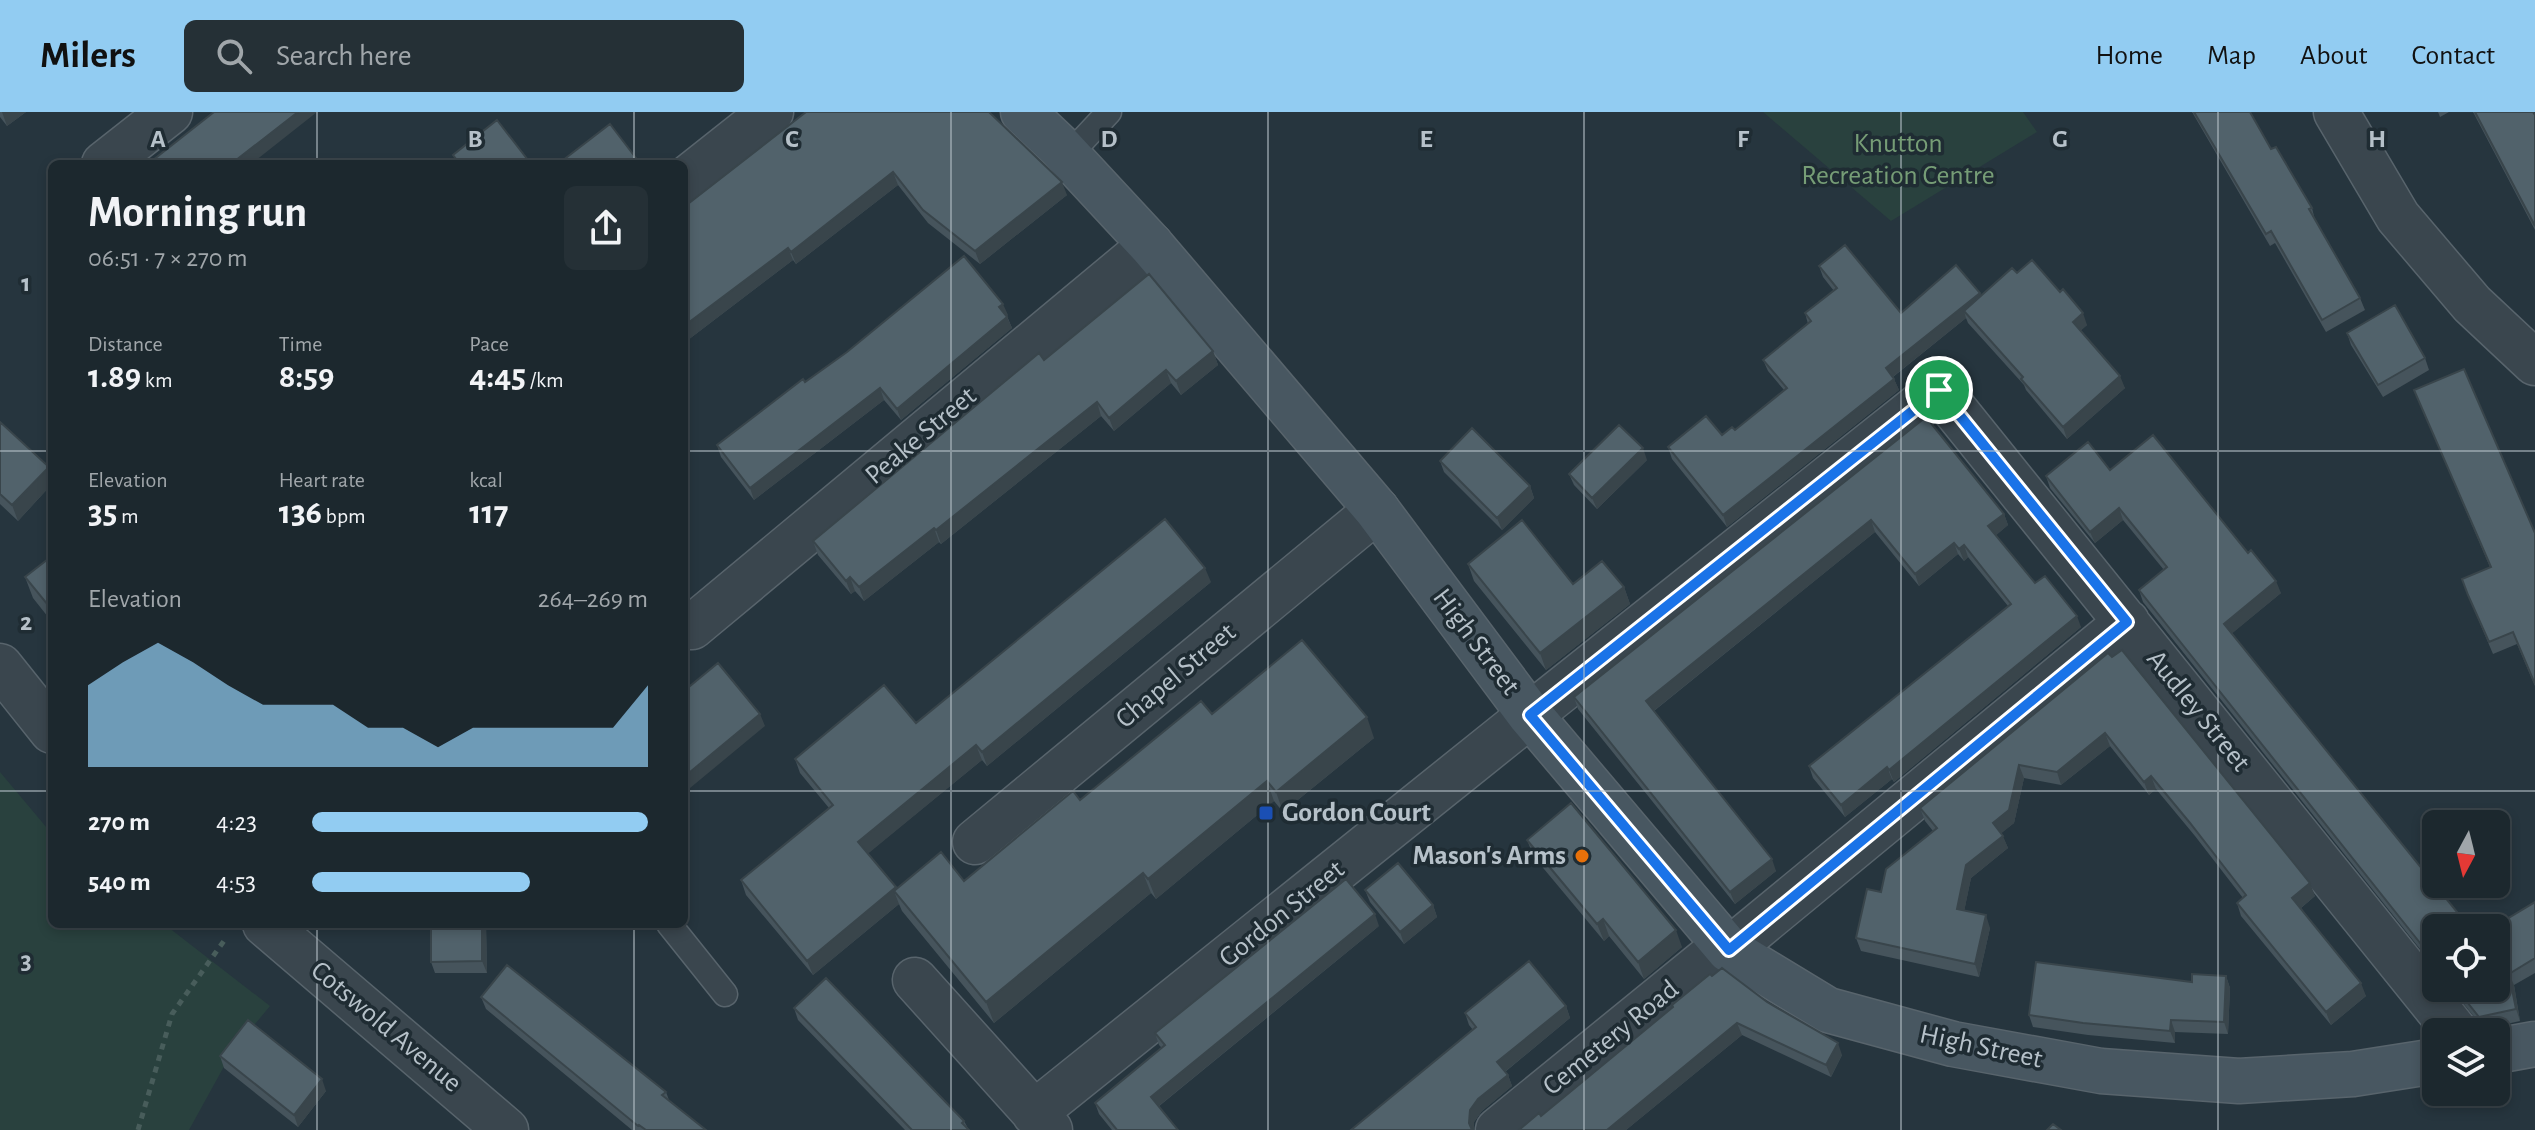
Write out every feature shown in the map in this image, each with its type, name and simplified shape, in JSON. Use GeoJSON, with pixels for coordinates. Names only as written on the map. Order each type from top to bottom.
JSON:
{"type":"FeatureCollection","features":[{"type":"Feature","properties":{"kind":"main road","name":"High Street"},"geometry":{"type":"LineString","coordinates":[[1023,112],[1151,245],[1377,510],[1530,715],[1726,948],[1828,1010],[1953,1044],[2101,1071],[2239,1081],[2353,1074],[2422,1063]]}},
{"type":"Feature","properties":{"kind":"main road"},"geometry":{"type":"LineString","coordinates":[[2510,1048],[2535,1044]]}},
{"type":"Feature","properties":{"kind":"street"},"geometry":{"type":"LineString","coordinates":[[109,160],[170,112]]}},
{"type":"Feature","properties":{"kind":"street"},"geometry":{"type":"LineString","coordinates":[[688,178],[771,112]]}},
{"type":"Feature","properties":{"kind":"street"},"geometry":{"type":"LineString","coordinates":[[2336,112],[2398,217],[2472,304],[2535,363]]}},
{"type":"Feature","properties":{"kind":"street","name":"Peake Street"},"geometry":{"type":"LineString","coordinates":[[692,627],[1151,245]]}},
{"type":"Feature","properties":{"kind":"street","name":"Audley Street"},"geometry":{"type":"LineString","coordinates":[[1828,480],[1939,390],[2445,1018]]}},
{"type":"Feature","properties":{"kind":"street","name":"Gordon Street"},"geometry":{"type":"LineString","coordinates":[[1042,1121],[1530,715],[1828,480]]}},
{"type":"Feature","properties":{"kind":"street","name":"Chapel Street"},"geometry":{"type":"LineString","coordinates":[[975,842],[1377,510]]}},
{"type":"Feature","properties":{"kind":"street","name":"Cemetery Road"},"geometry":{"type":"LineString","coordinates":[[1498,1130],[2127,622]]}},
{"type":"Feature","properties":{"kind":"street"},"geometry":{"type":"LineString","coordinates":[[0,666],[48,726]]}},
{"type":"Feature","properties":{"kind":"street","name":"Cotswold Avenue"},"geometry":{"type":"LineString","coordinates":[[270,931],[506,1130]]}},
{"type":"Feature","properties":{"kind":"street"},"geometry":{"type":"LineString","coordinates":[[915,980],[1042,1121]]}},
{"type":"Feature","properties":{"kind":"lane"},"geometry":{"type":"LineString","coordinates":[[1067,157],[1109,112]]}},
{"type":"Feature","properties":{"kind":"lane"},"geometry":{"type":"LineString","coordinates":[[672,928],[725,994]]}},
{"type":"Feature","properties":{"kind":"path"},"geometry":{"type":"LineString","coordinates":[[138,1130],[172,1014],[270,931]]}},
{"type":"Feature","properties":{"kind":"green space","name":"Knutton Recreation Centre"},"geometry":{"type":"Polygon","coordinates":[[[1763,112],[2023,112],[2037,132],[1891,221],[1763,112]]]}},
{"type":"Feature","properties":{"kind":"green space"},"geometry":{"type":"Polygon","coordinates":[[[0,772],[48,829],[48,928],[169,928],[270,1006],[232,1052],[189,1130],[0,1130],[0,772]]]}},
{"type":"Feature","properties":{"kind":"building"},"geometry":{"type":"Polygon","coordinates":[[[214,112],[298,112],[236,160],[153,160],[214,112]]]}},
{"type":"Feature","properties":{"kind":"building"},"geometry":{"type":"Polygon","coordinates":[[[806,112],[989,112],[1062,182],[975,251],[923,210],[893,172],[791,252],[788,248],[688,323],[688,204],[806,112]]]}},
{"type":"Feature","properties":{"kind":"building"},"geometry":{"type":"Polygon","coordinates":[[[2194,112],[2250,112],[2271,149],[2276,147],[2360,298],[2322,320],[2271,231],[2266,234],[2194,112]]]}},
{"type":"Feature","properties":{"kind":"building"},"geometry":{"type":"Polygon","coordinates":[[[2475,112],[2533,112],[2535,115],[2535,226],[2475,112]]]}},
{"type":"Feature","properties":{"kind":"building"},"geometry":{"type":"Polygon","coordinates":[[[497,120],[528,160],[457,160],[453,155],[497,120]]]}},
{"type":"Feature","properties":{"kind":"building"},"geometry":{"type":"Polygon","coordinates":[[[610,124],[637,160],[563,160],[610,124]]]}},
{"type":"Feature","properties":{"kind":"building"},"geometry":{"type":"Polygon","coordinates":[[[1845,245],[1901,313],[1956,265],[1980,293],[1886,368],[1894,379],[1723,515],[1668,447],[1706,416],[1722,435],[1732,427],[1735,430],[1787,388],[1763,360],[1811,321],[1805,313],[1837,288],[1819,266],[1845,245]]]}},
{"type":"Feature","properties":{"kind":"building"},"geometry":{"type":"Polygon","coordinates":[[[964,256],[1003,304],[999,307],[1007,317],[897,409],[880,388],[750,488],[717,445],[803,379],[805,382],[847,352],[964,256]]]}},
{"type":"Feature","properties":{"kind":"building"},"geometry":{"type":"Polygon","coordinates":[[[2032,260],[2083,313],[2073,322],[2120,376],[2063,427],[1964,311],[2012,268],[2017,273],[2032,260]]]}},
{"type":"Feature","properties":{"kind":"building"},"geometry":{"type":"Polygon","coordinates":[[[1149,274],[1213,351],[1176,381],[1166,370],[1109,418],[1097,402],[859,587],[850,577],[846,581],[813,541],[1039,353],[1044,360],[1149,274]]]}},
{"type":"Feature","properties":{"kind":"building"},"geometry":{"type":"Polygon","coordinates":[[[2395,305],[2425,358],[2378,385],[2347,333],[2395,305]]]}},
{"type":"Feature","properties":{"kind":"building"},"geometry":{"type":"Polygon","coordinates":[[[2464,369],[2535,533],[2535,684],[2513,632],[2489,642],[2468,595],[2462,579],[2491,567],[2414,390],[2464,369]]]}},
{"type":"Feature","properties":{"kind":"building"},"geometry":{"type":"Polygon","coordinates":[[[1926,417],[2004,514],[1988,526],[2035,583],[2045,576],[2077,616],[1889,770],[1887,767],[1841,805],[1809,766],[2011,604],[1964,545],[1959,549],[1954,543],[1915,574],[1871,520],[1646,701],[1772,859],[1730,892],[1574,697],[1926,417]]]}},
{"type":"Feature","properties":{"kind":"building"},"geometry":{"type":"Polygon","coordinates":[[[0,422],[48,468],[12,505],[0,494],[0,422]]]}},
{"type":"Feature","properties":{"kind":"building"},"geometry":{"type":"Polygon","coordinates":[[[1619,425],[1643,448],[1592,498],[1569,474],[1619,425]]]}},
{"type":"Feature","properties":{"kind":"building"},"geometry":{"type":"Polygon","coordinates":[[[1472,428],[1530,486],[1497,518],[1440,461],[1472,428]]]}},
{"type":"Feature","properties":{"kind":"building"},"geometry":{"type":"Polygon","coordinates":[[[2153,435],[2248,553],[2251,550],[2276,581],[2224,624],[2422,869],[2422,898],[2446,898],[2459,914],[2422,914],[2422,945],[2139,590],[2167,567],[2119,508],[2090,532],[2046,476],[2088,442],[2110,470],[2153,435]]]}},
{"type":"Feature","properties":{"kind":"building"},"geometry":{"type":"Polygon","coordinates":[[[1165,519],[1205,568],[982,752],[976,745],[858,842],[896,887],[807,961],[741,880],[833,805],[795,759],[884,685],[916,723],[1165,519]]]}},
{"type":"Feature","properties":{"kind":"building"},"geometry":{"type":"Polygon","coordinates":[[[1522,520],[1573,584],[1602,561],[1624,587],[1540,653],[1468,564],[1522,520]]]}},
{"type":"Feature","properties":{"kind":"building"},"geometry":{"type":"Polygon","coordinates":[[[48,559],[48,605],[25,577],[48,559]]]}},
{"type":"Feature","properties":{"kind":"building"},"geometry":{"type":"Polygon","coordinates":[[[1302,640],[1367,717],[1276,792],[1267,781],[1148,879],[1143,873],[986,1002],[894,891],[941,852],[964,881],[1073,791],[1080,800],[1201,701],[1212,714],[1302,640]]]}},
{"type":"Feature","properties":{"kind":"building"},"geometry":{"type":"Polygon","coordinates":[[[2122,650],[2310,883],[2292,898],[2361,983],[2326,1012],[2237,903],[2246,895],[2190,823],[2151,776],[2144,782],[2105,733],[2057,772],[2019,765],[2009,810],[1993,823],[2003,836],[1966,865],[1957,909],[1986,915],[1975,964],[1856,938],[1867,889],[1881,892],[1886,869],[1937,828],[1920,808],[2108,653],[2112,657],[2122,650]]]}},
{"type":"Feature","properties":{"kind":"building"},"geometry":{"type":"Polygon","coordinates":[[[718,663],[760,714],[688,774],[688,688],[718,663]]]}},
{"type":"Feature","properties":{"kind":"building"},"geometry":{"type":"Polygon","coordinates":[[[1571,803],[1676,930],[1638,962],[1603,919],[1597,924],[1527,840],[1571,803]]]}},
{"type":"Feature","properties":{"kind":"building"},"geometry":{"type":"Polygon","coordinates":[[[1398,863],[1433,905],[1400,932],[1365,890],[1398,863]]]}},
{"type":"Feature","properties":{"kind":"building"},"geometry":{"type":"Polygon","coordinates":[[[1346,879],[1375,914],[1151,1097],[1178,1130],[1117,1130],[1095,1103],[1165,1045],[1155,1033],[1346,879]]]}},
{"type":"Feature","properties":{"kind":"building"},"geometry":{"type":"Polygon","coordinates":[[[2535,902],[2535,958],[2510,973],[2510,917],[2535,902]]]}},
{"type":"Feature","properties":{"kind":"building"},"geometry":{"type":"Polygon","coordinates":[[[431,928],[482,928],[482,961],[431,962],[431,928]]]}},
{"type":"Feature","properties":{"kind":"building"},"geometry":{"type":"Polygon","coordinates":[[[1529,961],[1566,1006],[1497,1062],[1508,1075],[1478,1099],[1470,1110],[1472,1130],[1351,1130],[1476,1027],[1465,1013],[1529,961]]]}},
{"type":"Feature","properties":{"kind":"building"},"geometry":{"type":"Polygon","coordinates":[[[2036,962],[2192,982],[2192,974],[2226,976],[2224,1022],[2171,1020],[2170,1031],[2029,1015],[2036,962]]]}},
{"type":"Feature","properties":{"kind":"building"},"geometry":{"type":"Polygon","coordinates":[[[507,965],[666,1092],[662,1095],[706,1130],[646,1130],[638,1126],[481,997],[507,965]]]}},
{"type":"Feature","properties":{"kind":"building"},"geometry":{"type":"Polygon","coordinates":[[[1722,968],[1767,1002],[1838,1043],[1826,1065],[1737,1023],[1607,1130],[1519,1130],[1539,1113],[1541,1116],[1710,974],[1712,976],[1722,968]]]}},
{"type":"Feature","properties":{"kind":"building"},"geometry":{"type":"Polygon","coordinates":[[[826,978],[964,1121],[962,1123],[969,1130],[912,1130],[794,1008],[826,978]]]}},
{"type":"Feature","properties":{"kind":"building"},"geometry":{"type":"Polygon","coordinates":[[[2510,979],[2516,1009],[2479,1017],[2467,1002],[2510,1002],[2510,979]]]}},
{"type":"Feature","properties":{"kind":"building"},"geometry":{"type":"Polygon","coordinates":[[[248,1020],[322,1079],[294,1115],[220,1056],[248,1020]]]}},
{"type":"Feature","properties":{"kind":"building"},"geometry":{"type":"Polygon","coordinates":[[[2053,1124],[2061,1130],[2047,1130],[2053,1124]]]}},
{"type":"Feature","properties":{"kind":"place","name":"Gordon Court"},"geometry":{"type":"Point","coordinates":[1266,813]}},
{"type":"Feature","properties":{"kind":"place","name":"Mason's Arms"},"geometry":{"type":"Point","coordinates":[1582,856]}},
{"type":"Feature","properties":{"kind":"route"},"geometry":{"type":"LineString","coordinates":[[1939,390],[2127,622],[1729,950],[1530,715],[1939,390]]}}]}
